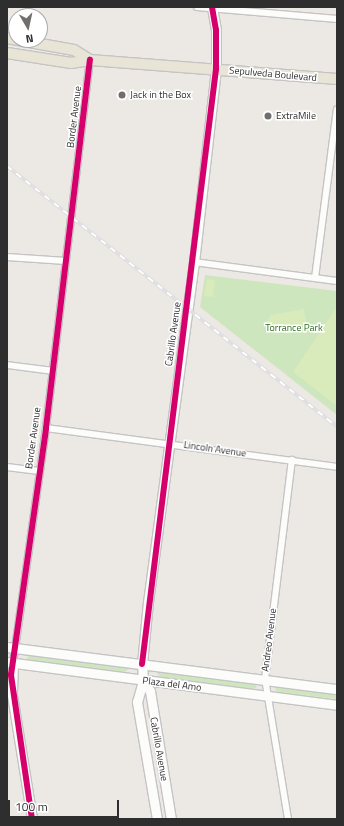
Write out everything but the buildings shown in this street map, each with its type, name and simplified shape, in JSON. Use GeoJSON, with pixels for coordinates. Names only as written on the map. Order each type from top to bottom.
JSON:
{"type":"FeatureCollection","features":[{"type":"Feature","properties":{"kind":"main road","name":"Cabrillo Avenue"},"geometry":{"type":"LineString","coordinates":[[157,819],[137,702],[143,681],[142,664],[168,443],[194,262],[216,70],[216,30],[212,8]]}},
{"type":"Feature","properties":{"kind":"main road","name":"Sepulveda Boulevard"},"geometry":{"type":"LineString","coordinates":[[7,38],[74,50],[90,60]]}},
{"type":"Feature","properties":{"kind":"main road","name":"Sepulveda Boulevard"},"geometry":{"type":"LineString","coordinates":[[7,52],[72,64],[90,60],[337,79]]}},
{"type":"Feature","properties":{"kind":"main road","name":"Plaza del Amo"},"geometry":{"type":"LineString","coordinates":[[12,647],[337,689]]}},
{"type":"Feature","properties":{"kind":"main road","name":"Plaza del Amo"},"geometry":{"type":"LineString","coordinates":[[10,662],[143,681],[337,705]]}},
{"type":"Feature","properties":{"kind":"main road","name":"Border Avenue"},"geometry":{"type":"LineString","coordinates":[[10,662],[12,695],[32,819]]}},
{"type":"Feature","properties":{"kind":"main road","name":"Cabrillo Avenue"},"geometry":{"type":"LineString","coordinates":[[143,681],[150,691],[172,819]]}},
{"type":"Feature","properties":{"kind":"street"},"geometry":{"type":"LineString","coordinates":[[197,7],[337,20]]}},
{"type":"Feature","properties":{"kind":"street","name":"Border Avenue"},"geometry":{"type":"LineString","coordinates":[[10,662],[46,428],[90,60]]}},
{"type":"Feature","properties":{"kind":"street"},"geometry":{"type":"LineString","coordinates":[[315,278],[337,109]]}},
{"type":"Feature","properties":{"kind":"street"},"geometry":{"type":"LineString","coordinates":[[7,257],[66,261]]}},
{"type":"Feature","properties":{"kind":"street"},"geometry":{"type":"LineString","coordinates":[[194,262],[337,281]]}},
{"type":"Feature","properties":{"kind":"street"},"geometry":{"type":"LineString","coordinates":[[7,365],[53,370]]}},
{"type":"Feature","properties":{"kind":"street","name":"Lincoln Avenue"},"geometry":{"type":"LineString","coordinates":[[46,428],[168,443],[337,467]]}},
{"type":"Feature","properties":{"kind":"street","name":"Andreo Avenue"},"geometry":{"type":"LineString","coordinates":[[288,819],[265,679],[292,460]]}},
{"type":"Feature","properties":{"kind":"street"},"geometry":{"type":"LineString","coordinates":[[7,467],[39,471]]}},
{"type":"Feature","properties":{"kind":"green space","name":"Torrance Park"},"geometry":{"type":"Polygon","coordinates":[[[205,275],[337,291],[337,415],[200,307],[205,275]]]}},
{"type":"Feature","properties":{"kind":"green space"},"geometry":{"type":"Polygon","coordinates":[[[207,279],[215,280],[213,297],[204,296],[207,279]]]}},
{"type":"Feature","properties":{"kind":"green space"},"geometry":{"type":"Polygon","coordinates":[[[337,307],[337,406],[293,372],[337,307]]]}},
{"type":"Feature","properties":{"kind":"green space"},"geometry":{"type":"Polygon","coordinates":[[[304,309],[307,326],[276,331],[268,327],[267,321],[271,315],[304,309]]]}},
{"type":"Feature","properties":{"kind":"green space"},"geometry":{"type":"Polygon","coordinates":[[[30,654],[125,666],[128,669],[125,672],[30,660],[27,658],[30,654]]]}},
{"type":"Feature","properties":{"kind":"green space"},"geometry":{"type":"Polygon","coordinates":[[[161,671],[254,683],[257,687],[254,689],[162,677],[157,674],[161,671]]]}},
{"type":"Feature","properties":{"kind":"green space"},"geometry":{"type":"Polygon","coordinates":[[[277,686],[337,694],[337,699],[277,692],[275,689],[277,686]]]}},
{"type":"Feature","properties":{"kind":"railway"},"geometry":{"type":"LineString","coordinates":[[7,166],[337,427]]}},
{"type":"Feature","properties":{"kind":"cycle path"},"geometry":{"type":"LineString","coordinates":[[142,664],[216,69],[216,30],[212,7]]}},
{"type":"Feature","properties":{"kind":"cycle path"},"geometry":{"type":"LineString","coordinates":[[32,819],[11,675],[46,428],[90,60]]}},
{"type":"Feature","properties":{"kind":"place","name":"Jack in the Box"},"geometry":{"type":"Point","coordinates":[122,95]}},
{"type":"Feature","properties":{"kind":"place","name":"ExtraMile"},"geometry":{"type":"Point","coordinates":[268,116]}}]}
